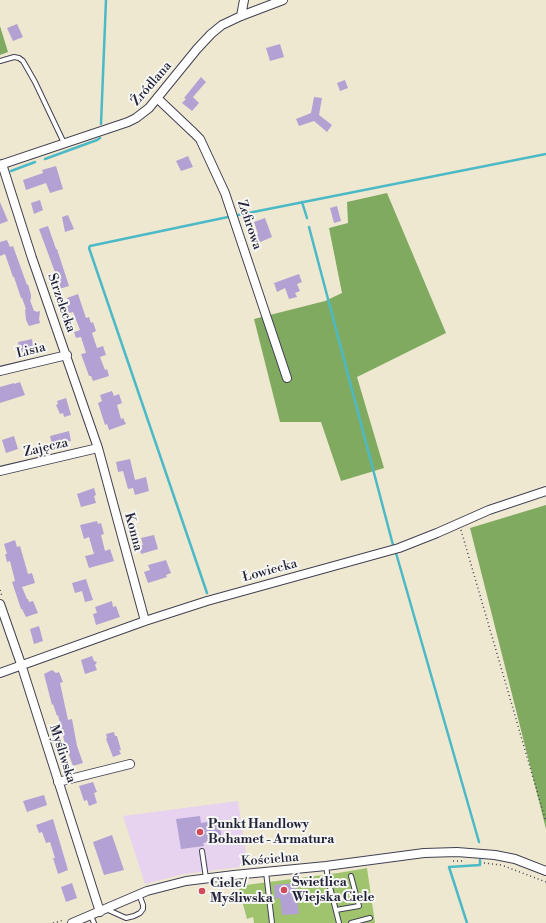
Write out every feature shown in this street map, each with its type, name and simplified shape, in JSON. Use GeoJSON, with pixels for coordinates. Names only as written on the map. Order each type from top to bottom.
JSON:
{"type":"FeatureCollection","features":[{"type":"Feature","properties":{"kind":"street"},"geometry":{"type":"LineString","coordinates":[[241,16],[244,0]]}},
{"type":"Feature","properties":{"kind":"street","name":"Źródlana"},"geometry":{"type":"LineString","coordinates":[[1,165],[132,120],[142,114],[203,42],[222,25],[282,0]]}},
{"type":"Feature","properties":{"kind":"street","name":"Zefirowa"},"geometry":{"type":"LineString","coordinates":[[157,98],[200,139],[225,193],[287,378]]}},
{"type":"Feature","properties":{"kind":"street","name":"Strzelecka"},"geometry":{"type":"LineString","coordinates":[[1,165],[98,448]]}},
{"type":"Feature","properties":{"kind":"street","name":"Lisia"},"geometry":{"type":"LineString","coordinates":[[0,371],[67,355]]}},
{"type":"Feature","properties":{"kind":"street","name":"Zajęcza"},"geometry":{"type":"LineString","coordinates":[[0,471],[98,448]]}},
{"type":"Feature","properties":{"kind":"street","name":"Konna"},"geometry":{"type":"LineString","coordinates":[[98,448],[145,621]]}},
{"type":"Feature","properties":{"kind":"street","name":"Łowiecka"},"geometry":{"type":"LineString","coordinates":[[0,673],[21,664],[207,601],[399,548],[459,524],[489,510],[546,491]]}},
{"type":"Feature","properties":{"kind":"street","name":"Myśliwska"},"geometry":{"type":"LineString","coordinates":[[0,604],[21,664],[58,782],[103,911]]}},
{"type":"Feature","properties":{"kind":"street"},"geometry":{"type":"LineString","coordinates":[[58,782],[130,764]]}},
{"type":"Feature","properties":{"kind":"street","name":"Kościelna"},"geometry":{"type":"LineString","coordinates":[[72,923],[92,919],[103,911],[140,894],[167,885],[424,853],[457,852],[504,856],[546,871]]}},
{"type":"Feature","properties":{"kind":"lane"},"geometry":{"type":"LineString","coordinates":[[0,61],[14,57],[23,61],[35,82],[64,144]]}},
{"type":"Feature","properties":{"kind":"lane"},"geometry":{"type":"LineString","coordinates":[[202,851],[206,879]]}},
{"type":"Feature","properties":{"kind":"lane"},"geometry":{"type":"LineString","coordinates":[[326,866],[339,923]]}},
{"type":"Feature","properties":{"kind":"lane"},"geometry":{"type":"LineString","coordinates":[[266,872],[272,923]]}},
{"type":"Feature","properties":{"kind":"lane"},"geometry":{"type":"LineString","coordinates":[[336,910],[359,906],[351,876]]}},
{"type":"Feature","properties":{"kind":"lane"},"geometry":{"type":"LineString","coordinates":[[103,911],[126,918],[134,916],[140,913],[143,909],[140,894]]}},
{"type":"Feature","properties":{"kind":"lane"},"geometry":{"type":"LineString","coordinates":[[351,923],[370,918]]}},
{"type":"Feature","properties":{"kind":"path"},"geometry":{"type":"LineString","coordinates":[[459,524],[546,822]]}},
{"type":"Feature","properties":{"kind":"path"},"geometry":{"type":"LineString","coordinates":[[451,861],[468,862]]}},
{"type":"Feature","properties":{"kind":"path"},"geometry":{"type":"LineString","coordinates":[[480,862],[503,865],[546,882]]}},
{"type":"Feature","properties":{"kind":"path"},"geometry":{"type":"LineString","coordinates":[[225,885],[247,882]]}},
{"type":"Feature","properties":{"kind":"shaded area","name":"Punkt Handlowy Bohamet - Armatura"},"geometry":{"type":"Polygon","coordinates":[[[238,801],[248,866],[184,874],[145,884],[123,816],[238,801]]]}},
{"type":"Feature","properties":{"kind":"green space"},"geometry":{"type":"Polygon","coordinates":[[[0,26],[8,52],[0,55],[0,26]]]}},
{"type":"Feature","properties":{"kind":"green space"},"geometry":{"type":"Polygon","coordinates":[[[387,193],[446,333],[357,377],[384,468],[341,481],[321,422],[280,422],[254,319],[325,301],[342,293],[329,228],[348,223],[347,202],[387,193]]]}},
{"type":"Feature","properties":{"kind":"green space"},"geometry":{"type":"Polygon","coordinates":[[[546,505],[546,829],[470,528],[546,505]]]}},
{"type":"Feature","properties":{"kind":"green space"},"geometry":{"type":"Polygon","coordinates":[[[367,868],[375,923],[254,923],[253,917],[247,919],[238,886],[367,868]]]}},
{"type":"Feature","properties":{"kind":"building"},"geometry":{"type":"Polygon","coordinates":[[[17,24],[23,37],[13,41],[7,28],[17,24]]]}},
{"type":"Feature","properties":{"kind":"building"},"geometry":{"type":"Polygon","coordinates":[[[280,44],[284,57],[270,61],[266,48],[280,44]]]}},
{"type":"Feature","properties":{"kind":"building"},"geometry":{"type":"Polygon","coordinates":[[[201,77],[206,82],[193,97],[199,103],[192,111],[182,103],[186,99],[184,98],[201,77]]]}},
{"type":"Feature","properties":{"kind":"building"},"geometry":{"type":"Polygon","coordinates":[[[345,80],[348,88],[340,91],[337,83],[345,80]]]}},
{"type":"Feature","properties":{"kind":"building"},"geometry":{"type":"Polygon","coordinates":[[[314,97],[322,98],[319,115],[332,125],[327,132],[314,121],[299,126],[296,119],[311,113],[314,97]]]}},
{"type":"Feature","properties":{"kind":"building"},"geometry":{"type":"Polygon","coordinates":[[[188,156],[193,167],[181,171],[176,161],[188,156]]]}},
{"type":"Feature","properties":{"kind":"building"},"geometry":{"type":"Polygon","coordinates":[[[56,166],[63,189],[50,193],[46,183],[26,190],[23,180],[43,173],[42,170],[56,166]]]}},
{"type":"Feature","properties":{"kind":"building"},"geometry":{"type":"Polygon","coordinates":[[[40,200],[43,210],[34,214],[31,203],[40,200]]]}},
{"type":"Feature","properties":{"kind":"building"},"geometry":{"type":"Polygon","coordinates":[[[0,202],[8,221],[0,224],[0,202]]]}},
{"type":"Feature","properties":{"kind":"building"},"geometry":{"type":"Polygon","coordinates":[[[337,206],[341,221],[334,223],[330,208],[337,206]]]}},
{"type":"Feature","properties":{"kind":"building"},"geometry":{"type":"Polygon","coordinates":[[[68,215],[74,229],[65,232],[62,217],[68,215]]]}},
{"type":"Feature","properties":{"kind":"building"},"geometry":{"type":"Polygon","coordinates":[[[265,218],[272,237],[258,243],[255,235],[258,234],[254,222],[265,218]]]}},
{"type":"Feature","properties":{"kind":"building"},"geometry":{"type":"Polygon","coordinates":[[[48,226],[69,286],[59,289],[54,275],[56,275],[39,229],[48,226]]]}},
{"type":"Feature","properties":{"kind":"building"},"geometry":{"type":"Polygon","coordinates":[[[7,240],[10,247],[13,246],[27,285],[28,284],[31,295],[30,300],[34,311],[40,311],[40,323],[29,326],[26,320],[26,309],[5,254],[0,256],[0,242],[7,240]]]}},
{"type":"Feature","properties":{"kind":"building"},"geometry":{"type":"Polygon","coordinates":[[[299,274],[302,282],[297,284],[300,291],[295,293],[297,297],[289,299],[285,288],[277,292],[274,283],[299,274]]]}},
{"type":"Feature","properties":{"kind":"building"},"geometry":{"type":"Polygon","coordinates":[[[78,294],[86,318],[89,317],[91,323],[93,322],[96,331],[92,333],[97,348],[103,346],[106,355],[100,357],[109,376],[93,381],[91,376],[89,376],[81,354],[86,353],[81,337],[76,338],[74,332],[80,330],[73,312],[69,313],[67,306],[69,305],[67,298],[78,294]]]}},
{"type":"Feature","properties":{"kind":"building"},"geometry":{"type":"Polygon","coordinates":[[[32,339],[33,346],[40,349],[20,353],[18,342],[32,339]]]}},
{"type":"Feature","properties":{"kind":"building"},"geometry":{"type":"Polygon","coordinates":[[[20,382],[25,395],[0,403],[0,387],[20,382]]]}},
{"type":"Feature","properties":{"kind":"building"},"geometry":{"type":"Polygon","coordinates":[[[112,391],[114,396],[119,394],[122,403],[117,405],[121,419],[123,418],[126,424],[109,430],[107,424],[105,425],[98,403],[102,401],[100,395],[112,391]]]}},
{"type":"Feature","properties":{"kind":"building"},"geometry":{"type":"Polygon","coordinates":[[[66,398],[71,415],[64,417],[63,413],[60,414],[56,405],[58,404],[57,401],[66,398]]]}},
{"type":"Feature","properties":{"kind":"building"},"geometry":{"type":"Polygon","coordinates":[[[69,431],[71,441],[52,444],[50,436],[69,431]]]}},
{"type":"Feature","properties":{"kind":"building"},"geometry":{"type":"Polygon","coordinates":[[[14,436],[18,449],[6,453],[2,440],[14,436]]]}},
{"type":"Feature","properties":{"kind":"building"},"geometry":{"type":"Polygon","coordinates":[[[130,459],[135,480],[146,477],[149,491],[135,495],[133,488],[128,489],[123,471],[118,472],[116,462],[130,459]]]}},
{"type":"Feature","properties":{"kind":"building"},"geometry":{"type":"Polygon","coordinates":[[[94,488],[96,503],[81,507],[77,494],[94,488]]]}},
{"type":"Feature","properties":{"kind":"building"},"geometry":{"type":"Polygon","coordinates":[[[97,521],[98,524],[101,523],[104,534],[101,535],[105,551],[110,549],[114,561],[89,568],[85,556],[94,554],[89,537],[84,539],[80,525],[97,521]]]}},
{"type":"Feature","properties":{"kind":"building"},"geometry":{"type":"Polygon","coordinates":[[[154,535],[158,549],[141,554],[139,546],[143,545],[141,538],[154,535]]]}},
{"type":"Feature","properties":{"kind":"building"},"geometry":{"type":"Polygon","coordinates":[[[15,540],[17,547],[20,546],[28,574],[32,573],[35,583],[22,587],[29,602],[33,601],[38,613],[26,617],[21,609],[12,582],[15,581],[10,561],[7,562],[5,554],[7,554],[4,544],[15,540]]]}},
{"type":"Feature","properties":{"kind":"building"},"geometry":{"type":"Polygon","coordinates":[[[166,560],[171,573],[166,575],[167,577],[148,583],[144,572],[150,570],[148,565],[166,560]]]}},
{"type":"Feature","properties":{"kind":"building"},"geometry":{"type":"Polygon","coordinates":[[[86,579],[93,600],[85,602],[82,591],[75,593],[72,583],[86,579]]]}},
{"type":"Feature","properties":{"kind":"building"},"geometry":{"type":"Polygon","coordinates":[[[112,601],[113,607],[116,606],[120,617],[96,625],[93,614],[97,613],[95,607],[112,601]]]}},
{"type":"Feature","properties":{"kind":"building"},"geometry":{"type":"Polygon","coordinates":[[[39,626],[43,641],[34,644],[30,629],[39,626]]]}},
{"type":"Feature","properties":{"kind":"building"},"geometry":{"type":"Polygon","coordinates":[[[92,656],[94,661],[97,662],[95,665],[97,670],[85,674],[81,660],[92,656]]]}},
{"type":"Feature","properties":{"kind":"building"},"geometry":{"type":"Polygon","coordinates":[[[52,670],[56,673],[59,672],[63,682],[60,683],[68,720],[72,719],[77,746],[83,763],[73,766],[65,744],[58,715],[57,716],[53,704],[52,705],[44,674],[52,670]]]}},
{"type":"Feature","properties":{"kind":"building"},"geometry":{"type":"Polygon","coordinates":[[[114,732],[115,736],[117,736],[121,754],[113,757],[106,739],[106,734],[114,732]]]}},
{"type":"Feature","properties":{"kind":"building"},"geometry":{"type":"Polygon","coordinates":[[[93,782],[97,792],[94,793],[97,803],[89,806],[87,800],[84,801],[79,786],[93,782]]]}},
{"type":"Feature","properties":{"kind":"building"},"geometry":{"type":"Polygon","coordinates":[[[44,795],[47,805],[27,812],[23,801],[44,795]]]}},
{"type":"Feature","properties":{"kind":"building","name":"Punkt Handlowy Bohamet - Armatura"},"geometry":{"type":"Polygon","coordinates":[[[200,816],[201,823],[219,820],[222,840],[203,843],[204,846],[181,849],[176,819],[200,816]]]}},
{"type":"Feature","properties":{"kind":"building"},"geometry":{"type":"Polygon","coordinates":[[[53,819],[68,870],[58,874],[50,842],[46,843],[42,832],[39,833],[36,825],[53,819]]]}},
{"type":"Feature","properties":{"kind":"building"},"geometry":{"type":"Polygon","coordinates":[[[112,835],[124,870],[104,875],[93,842],[112,835]]]}},
{"type":"Feature","properties":{"kind":"building"},"geometry":{"type":"Polygon","coordinates":[[[72,883],[77,898],[66,902],[61,887],[72,883]]]}},
{"type":"Feature","properties":{"kind":"building"},"geometry":{"type":"Polygon","coordinates":[[[295,883],[299,914],[282,915],[280,898],[275,899],[274,885],[295,883]]]}},
{"type":"Feature","properties":{"kind":"waterway"},"geometry":{"type":"LineString","coordinates":[[101,124],[106,0]]}},
{"type":"Feature","properties":{"kind":"waterway"},"geometry":{"type":"LineString","coordinates":[[45,159],[100,138]]}},
{"type":"Feature","properties":{"kind":"waterway"},"geometry":{"type":"LineString","coordinates":[[238,215],[546,154]]}},
{"type":"Feature","properties":{"kind":"waterway"},"geometry":{"type":"LineString","coordinates":[[11,171],[35,162]]}},
{"type":"Feature","properties":{"kind":"waterway"},"geometry":{"type":"LineString","coordinates":[[302,202],[307,218]]}},
{"type":"Feature","properties":{"kind":"waterway"},"geometry":{"type":"LineString","coordinates":[[207,593],[89,248],[90,246],[228,217]]}},
{"type":"Feature","properties":{"kind":"waterway"},"geometry":{"type":"LineString","coordinates":[[309,227],[393,545]]}},
{"type":"Feature","properties":{"kind":"waterway"},"geometry":{"type":"LineString","coordinates":[[396,553],[479,842]]}},
{"type":"Feature","properties":{"kind":"waterway"},"geometry":{"type":"LineString","coordinates":[[467,923],[449,867],[480,865],[480,860]]}},
{"type":"Feature","properties":{"kind":"place","name":"Punkt Handlowy Bohamet - Armatura"},"geometry":{"type":"Point","coordinates":[200,832]}},
{"type":"Feature","properties":{"kind":"place","name":"Świetlica Wiejska Ciele"},"geometry":{"type":"Point","coordinates":[284,890]}},
{"type":"Feature","properties":{"kind":"place","name":"Ciele / Myśliwska"},"geometry":{"type":"Point","coordinates":[202,891]}}]}
